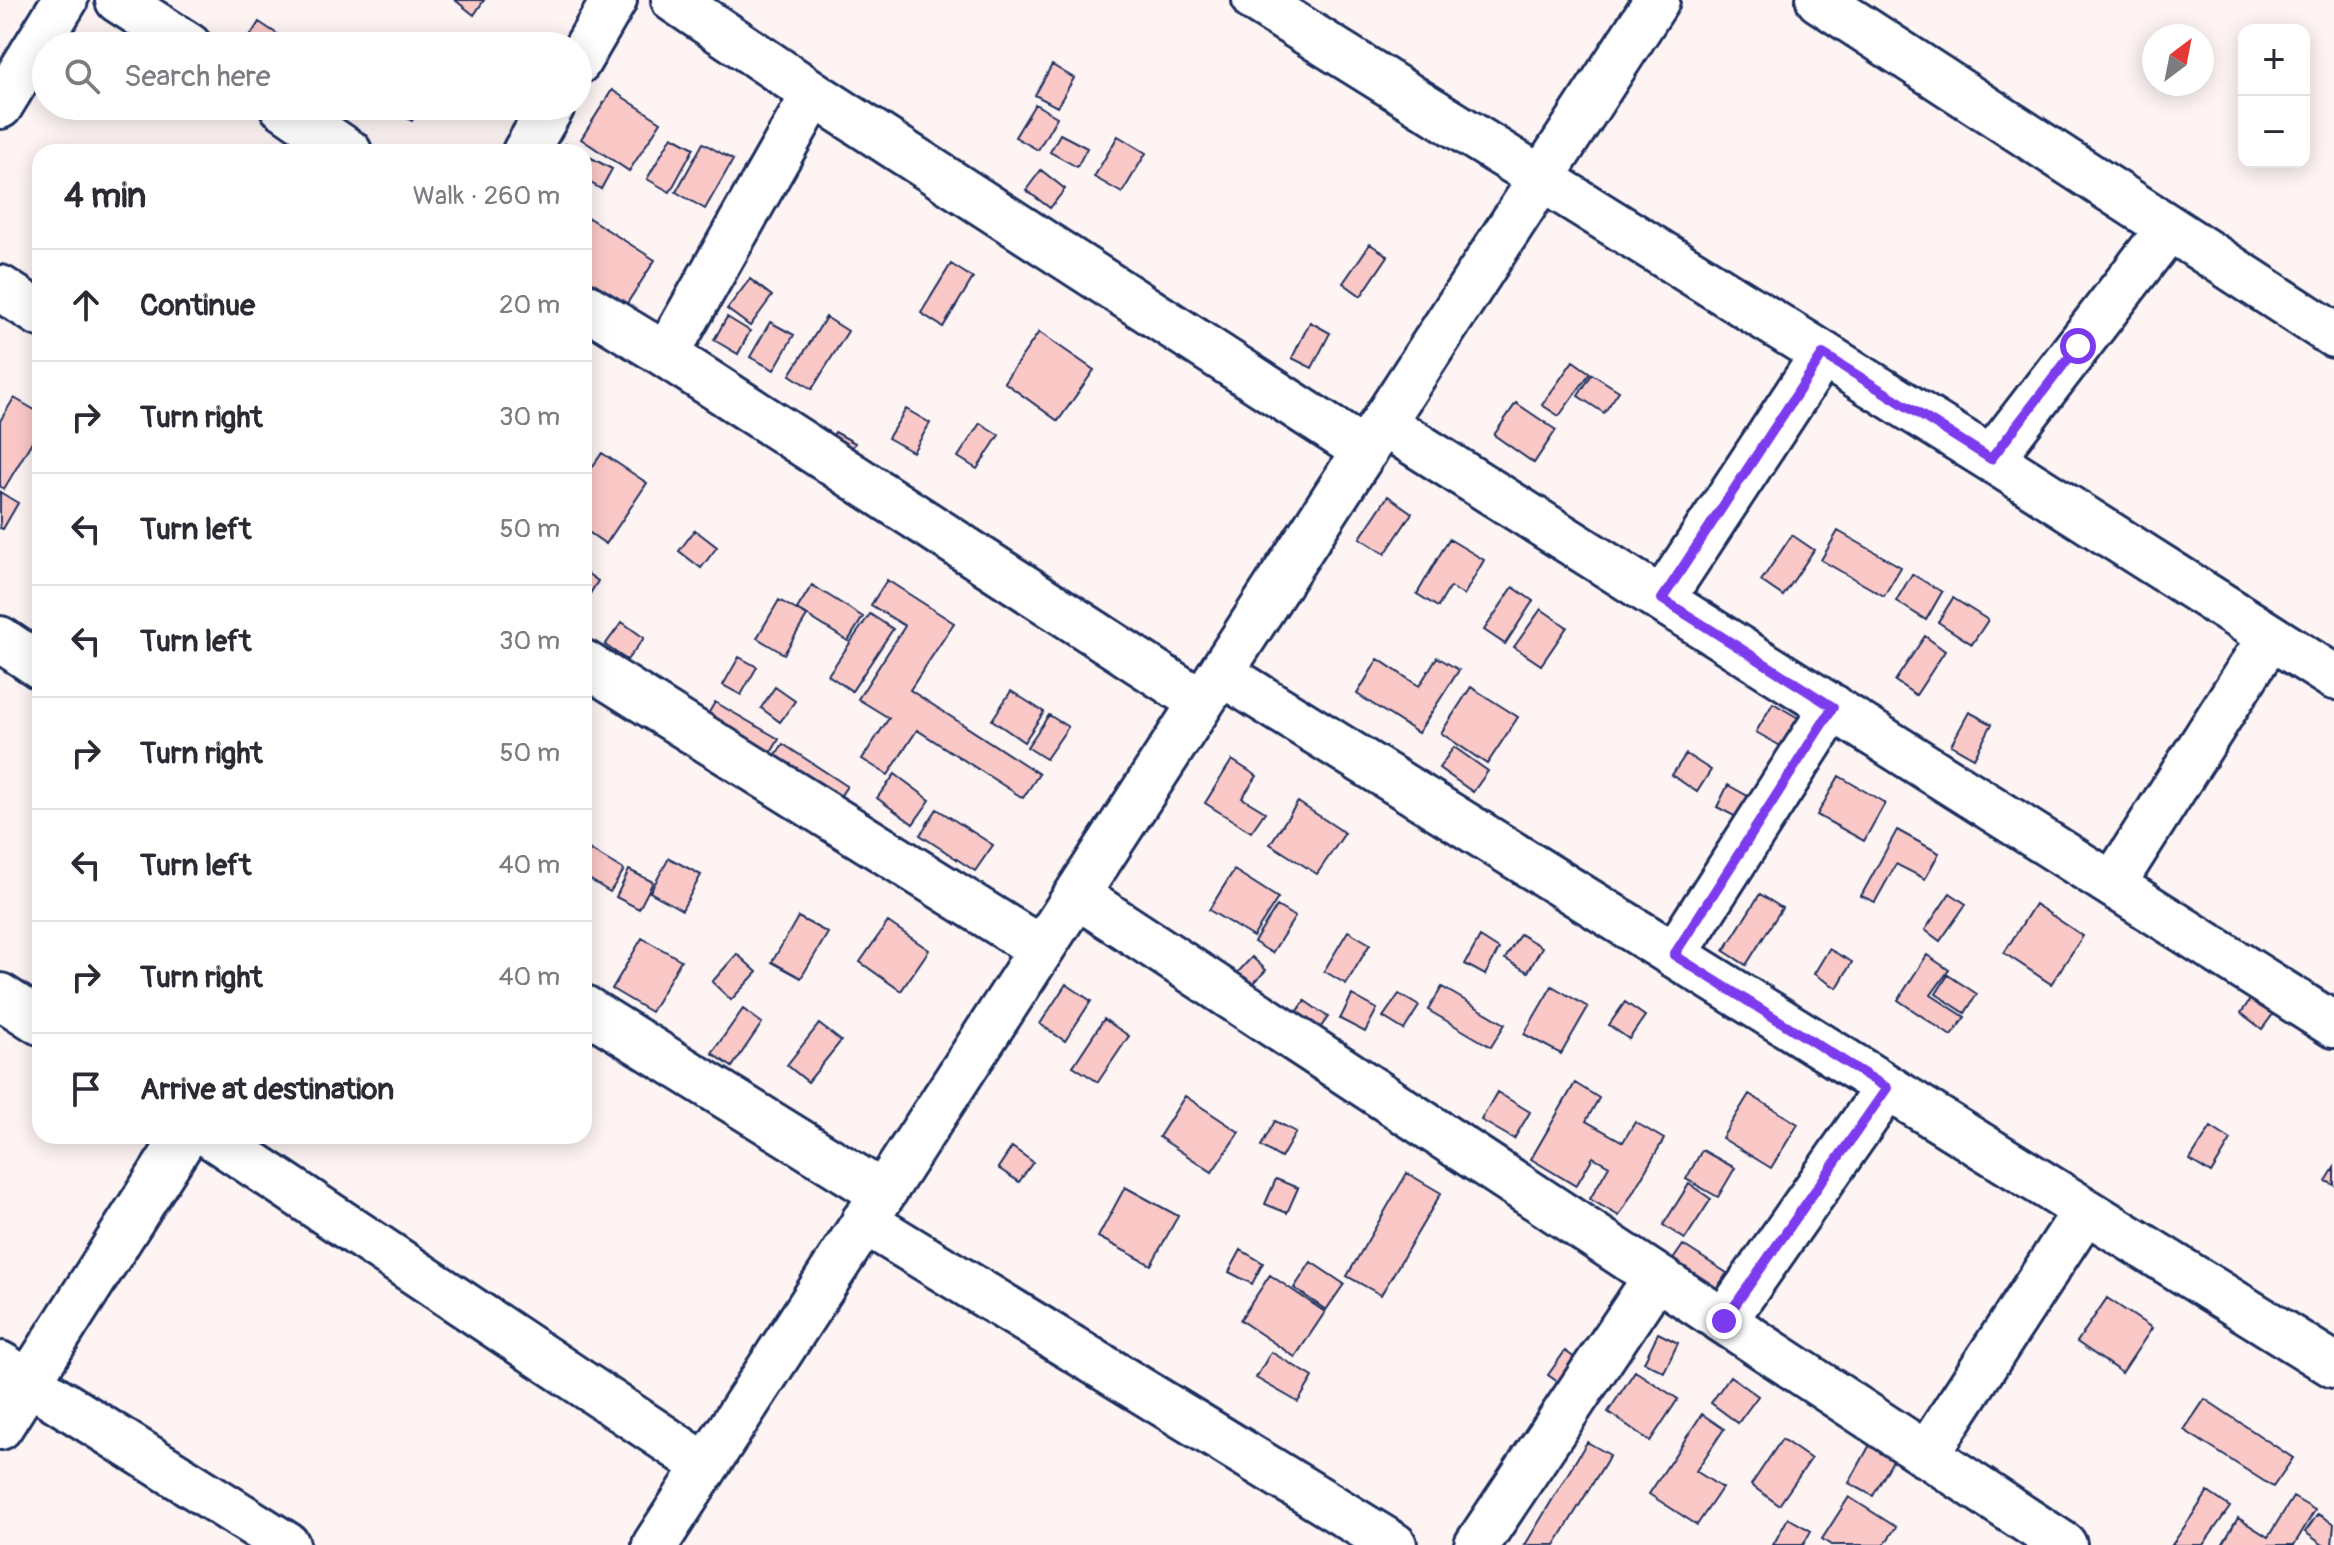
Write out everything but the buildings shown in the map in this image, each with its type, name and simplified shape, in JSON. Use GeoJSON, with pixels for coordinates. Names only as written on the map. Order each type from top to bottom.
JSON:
{"type":"FeatureCollection","features":[{"type":"Feature","properties":{"kind":"street"},"geometry":{"type":"LineString","coordinates":[[45,32],[65,0]]}},
{"type":"Feature","properties":{"kind":"street"},"geometry":{"type":"LineString","coordinates":[[118,0],[167,32]]}},
{"type":"Feature","properties":{"kind":"street"},"geometry":{"type":"LineString","coordinates":[[592,38],[614,0]]}},
{"type":"Feature","properties":{"kind":"street"},"geometry":{"type":"LineString","coordinates":[[674,0],[814,94],[1374,438],[1662,599],[2334,1025]]}},
{"type":"Feature","properties":{"kind":"street"},"geometry":{"type":"LineString","coordinates":[[1255,0],[2334,677]]}},
{"type":"Feature","properties":{"kind":"street"},"geometry":{"type":"LineString","coordinates":[[655,1545],[1657,0]]}},
{"type":"Feature","properties":{"kind":"street"},"geometry":{"type":"LineString","coordinates":[[1819,0],[2334,335]]}},
{"type":"Feature","properties":{"kind":"street"},"geometry":{"type":"LineString","coordinates":[[0,106],[32,54]]}},
{"type":"Feature","properties":{"kind":"street"},"geometry":{"type":"LineString","coordinates":[[666,355],[814,94]]}},
{"type":"Feature","properties":{"kind":"street"},"geometry":{"type":"LineString","coordinates":[[302,120],[337,144]]}},
{"type":"Feature","properties":{"kind":"street"},"geometry":{"type":"LineString","coordinates":[[530,144],[544,120]]}},
{"type":"Feature","properties":{"kind":"street"},"geometry":{"type":"LineString","coordinates":[[1991,459],[2169,228]]}},
{"type":"Feature","properties":{"kind":"street"},"geometry":{"type":"LineString","coordinates":[[0,288],[32,309]]}},
{"type":"Feature","properties":{"kind":"street"},"geometry":{"type":"LineString","coordinates":[[592,310],[1211,688],[1674,955],[2334,1365]]}},
{"type":"Feature","properties":{"kind":"street"},"geometry":{"type":"LineString","coordinates":[[1662,599],[1823,354]]}},
{"type":"Feature","properties":{"kind":"street"},"geometry":{"type":"LineString","coordinates":[[2113,884],[2270,637]]}},
{"type":"Feature","properties":{"kind":"street"},"geometry":{"type":"LineString","coordinates":[[0,639],[32,661]]}},
{"type":"Feature","properties":{"kind":"street"},"geometry":{"type":"LineString","coordinates":[[592,668],[1041,949]]}},
{"type":"Feature","properties":{"kind":"street"},"geometry":{"type":"LineString","coordinates":[[1674,955],[1833,707]]}},
{"type":"Feature","properties":{"kind":"street"},"geometry":{"type":"LineString","coordinates":[[1078,896],[2064,1545]]}},
{"type":"Feature","properties":{"kind":"street"},"geometry":{"type":"LineString","coordinates":[[0,996],[32,1017]]}},
{"type":"Feature","properties":{"kind":"street"},"geometry":{"type":"LineString","coordinates":[[592,1014],[873,1207],[1394,1545]]}},
{"type":"Feature","properties":{"kind":"street"},"geometry":{"type":"LineString","coordinates":[[1724,1321],[1887,1088]]}},
{"type":"Feature","properties":{"kind":"street"},"geometry":{"type":"LineString","coordinates":[[0,1427],[14,1374],[179,1144]]}},
{"type":"Feature","properties":{"kind":"street"},"geometry":{"type":"LineString","coordinates":[[223,1144],[706,1466]]}},
{"type":"Feature","properties":{"kind":"street"},"geometry":{"type":"LineString","coordinates":[[1926,1455],[2085,1211]]}},
{"type":"Feature","properties":{"kind":"street"},"geometry":{"type":"LineString","coordinates":[[1477,1545],[1656,1277]]}},
{"type":"Feature","properties":{"kind":"street"},"geometry":{"type":"LineString","coordinates":[[14,1374],[287,1545]]}},
{"type":"Feature","properties":{"kind":"route"},"geometry":{"type":"LineString","coordinates":[[1724,1321],[1887,1088],[1674,955],[1833,707],[1662,599],[1823,354],[1991,459],[2078,346]]}}]}
